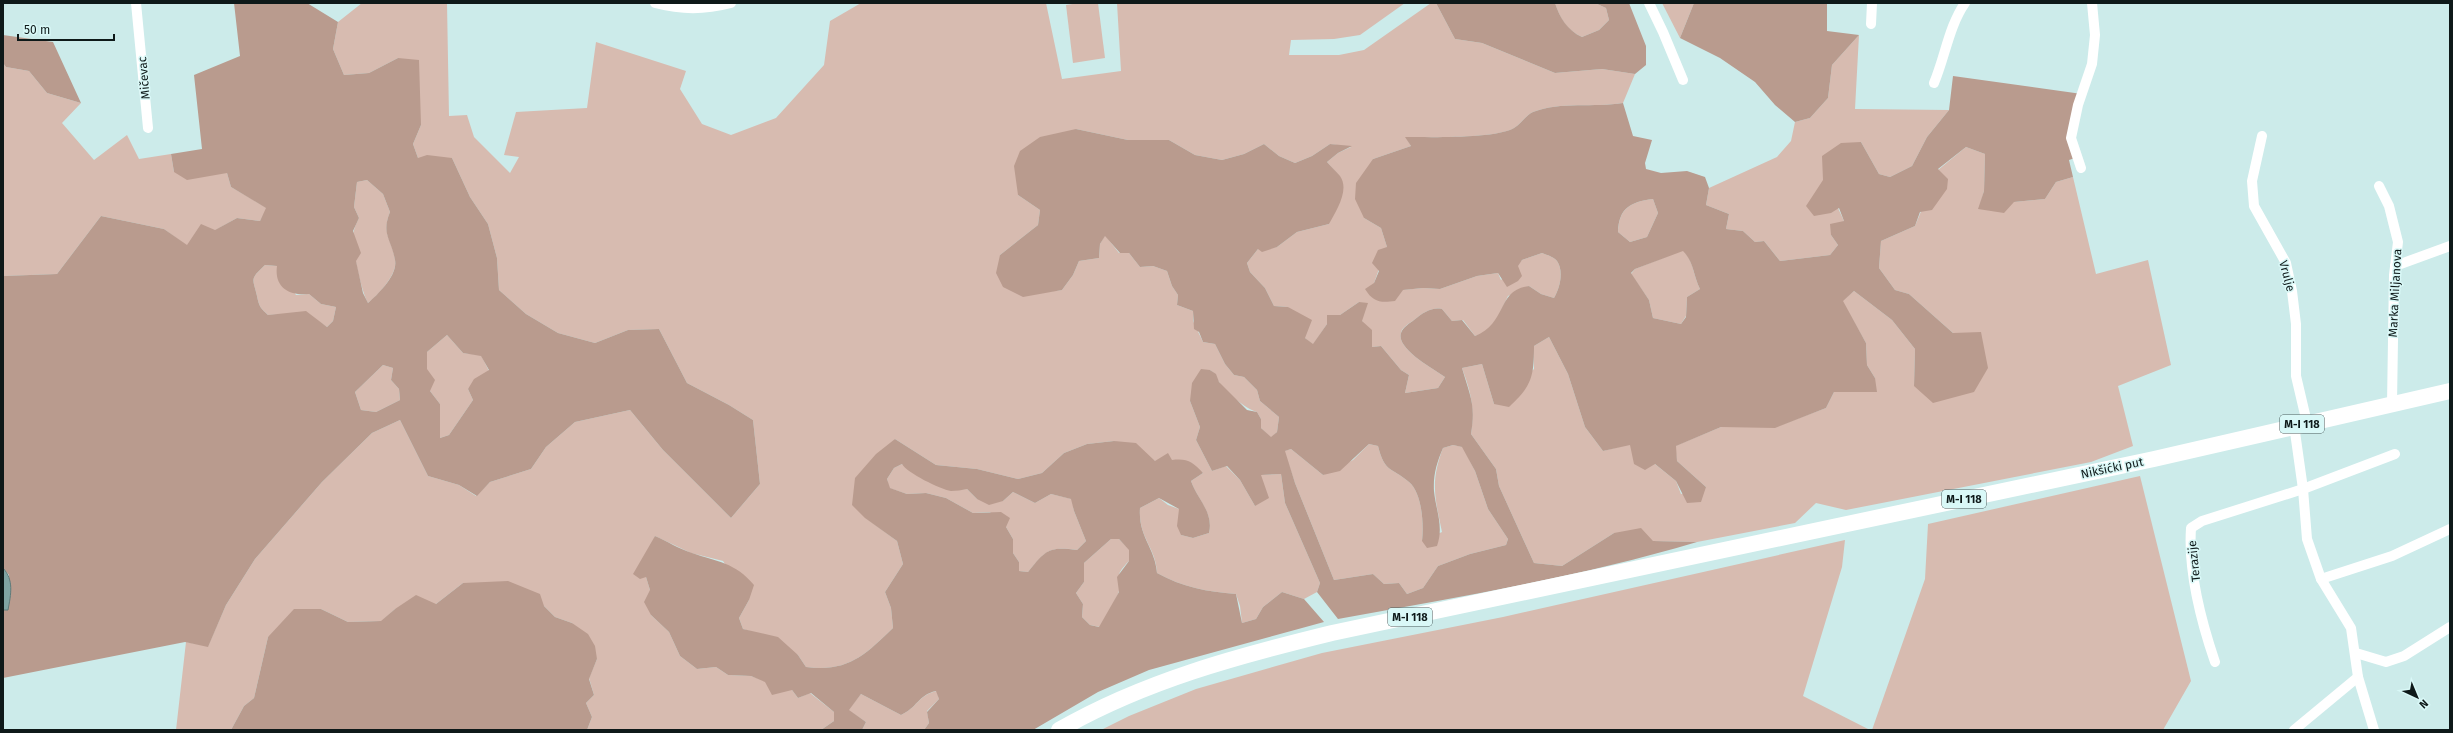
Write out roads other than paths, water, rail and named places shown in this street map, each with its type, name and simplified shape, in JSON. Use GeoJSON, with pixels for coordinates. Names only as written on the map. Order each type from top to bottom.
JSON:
{"type":"FeatureCollection","features":[{"type":"Feature","properties":{"kind":"main road","name":"Nikšićki put"},"geometry":{"type":"LineString","coordinates":[[1059,730],[1142,690],[1178,675],[1229,658],[1332,633],[2154,459],[2450,391]]}},
{"type":"Feature","properties":{"kind":"street","name":"Mičevac"},"geometry":{"type":"LineString","coordinates":[[136,3],[148,128]]}},
{"type":"Feature","properties":{"kind":"street"},"geometry":{"type":"LineString","coordinates":[[655,3],[679,9],[711,9],[731,3]]}},
{"type":"Feature","properties":{"kind":"street"},"geometry":{"type":"LineString","coordinates":[[1648,3],[1663,32],[1683,80]]}},
{"type":"Feature","properties":{"kind":"street"},"geometry":{"type":"LineString","coordinates":[[1871,24],[1872,3]]}},
{"type":"Feature","properties":{"kind":"street"},"geometry":{"type":"LineString","coordinates":[[1934,83],[1943,63],[1956,17],[1965,3]]}},
{"type":"Feature","properties":{"kind":"street"},"geometry":{"type":"LineString","coordinates":[[2081,168],[2071,138],[2078,105],[2092,64],[2095,35],[2092,3]]}},
{"type":"Feature","properties":{"kind":"street","name":"Vrulje"},"geometry":{"type":"LineString","coordinates":[[2262,136],[2252,181],[2254,206],[2288,270],[2296,324],[2296,376],[2301,424]]}},
{"type":"Feature","properties":{"kind":"street","name":"Marka Miljanova"},"geometry":{"type":"LineString","coordinates":[[2380,186],[2389,206],[2398,242],[2395,266],[2392,404]]}},
{"type":"Feature","properties":{"kind":"street"},"geometry":{"type":"LineString","coordinates":[[2395,266],[2450,246]]}},
{"type":"Feature","properties":{"kind":"street"},"geometry":{"type":"LineString","coordinates":[[2301,424],[2303,488],[2307,539],[2321,580],[2351,628],[2356,653],[2358,676],[2374,730]]}},
{"type":"Feature","properties":{"kind":"street","name":"Terazije"},"geometry":{"type":"LineString","coordinates":[[2215,662],[2199,605],[2190,545],[2191,528],[2202,521],[2303,488],[2395,454]]}},
{"type":"Feature","properties":{"kind":"street"},"geometry":{"type":"LineString","coordinates":[[2321,580],[2392,556],[2450,529]]}},
{"type":"Feature","properties":{"kind":"street"},"geometry":{"type":"LineString","coordinates":[[2356,653],[2386,662],[2404,656],[2450,627]]}},
{"type":"Feature","properties":{"kind":"street"},"geometry":{"type":"LineString","coordinates":[[2294,730],[2358,676]]}},
{"type":"Feature","properties":{"kind":"water"},"geometry":{"type":"Polygon","coordinates":[[[3,568],[9,577],[11,588],[8,610],[3,610],[3,568]]]}}]}
